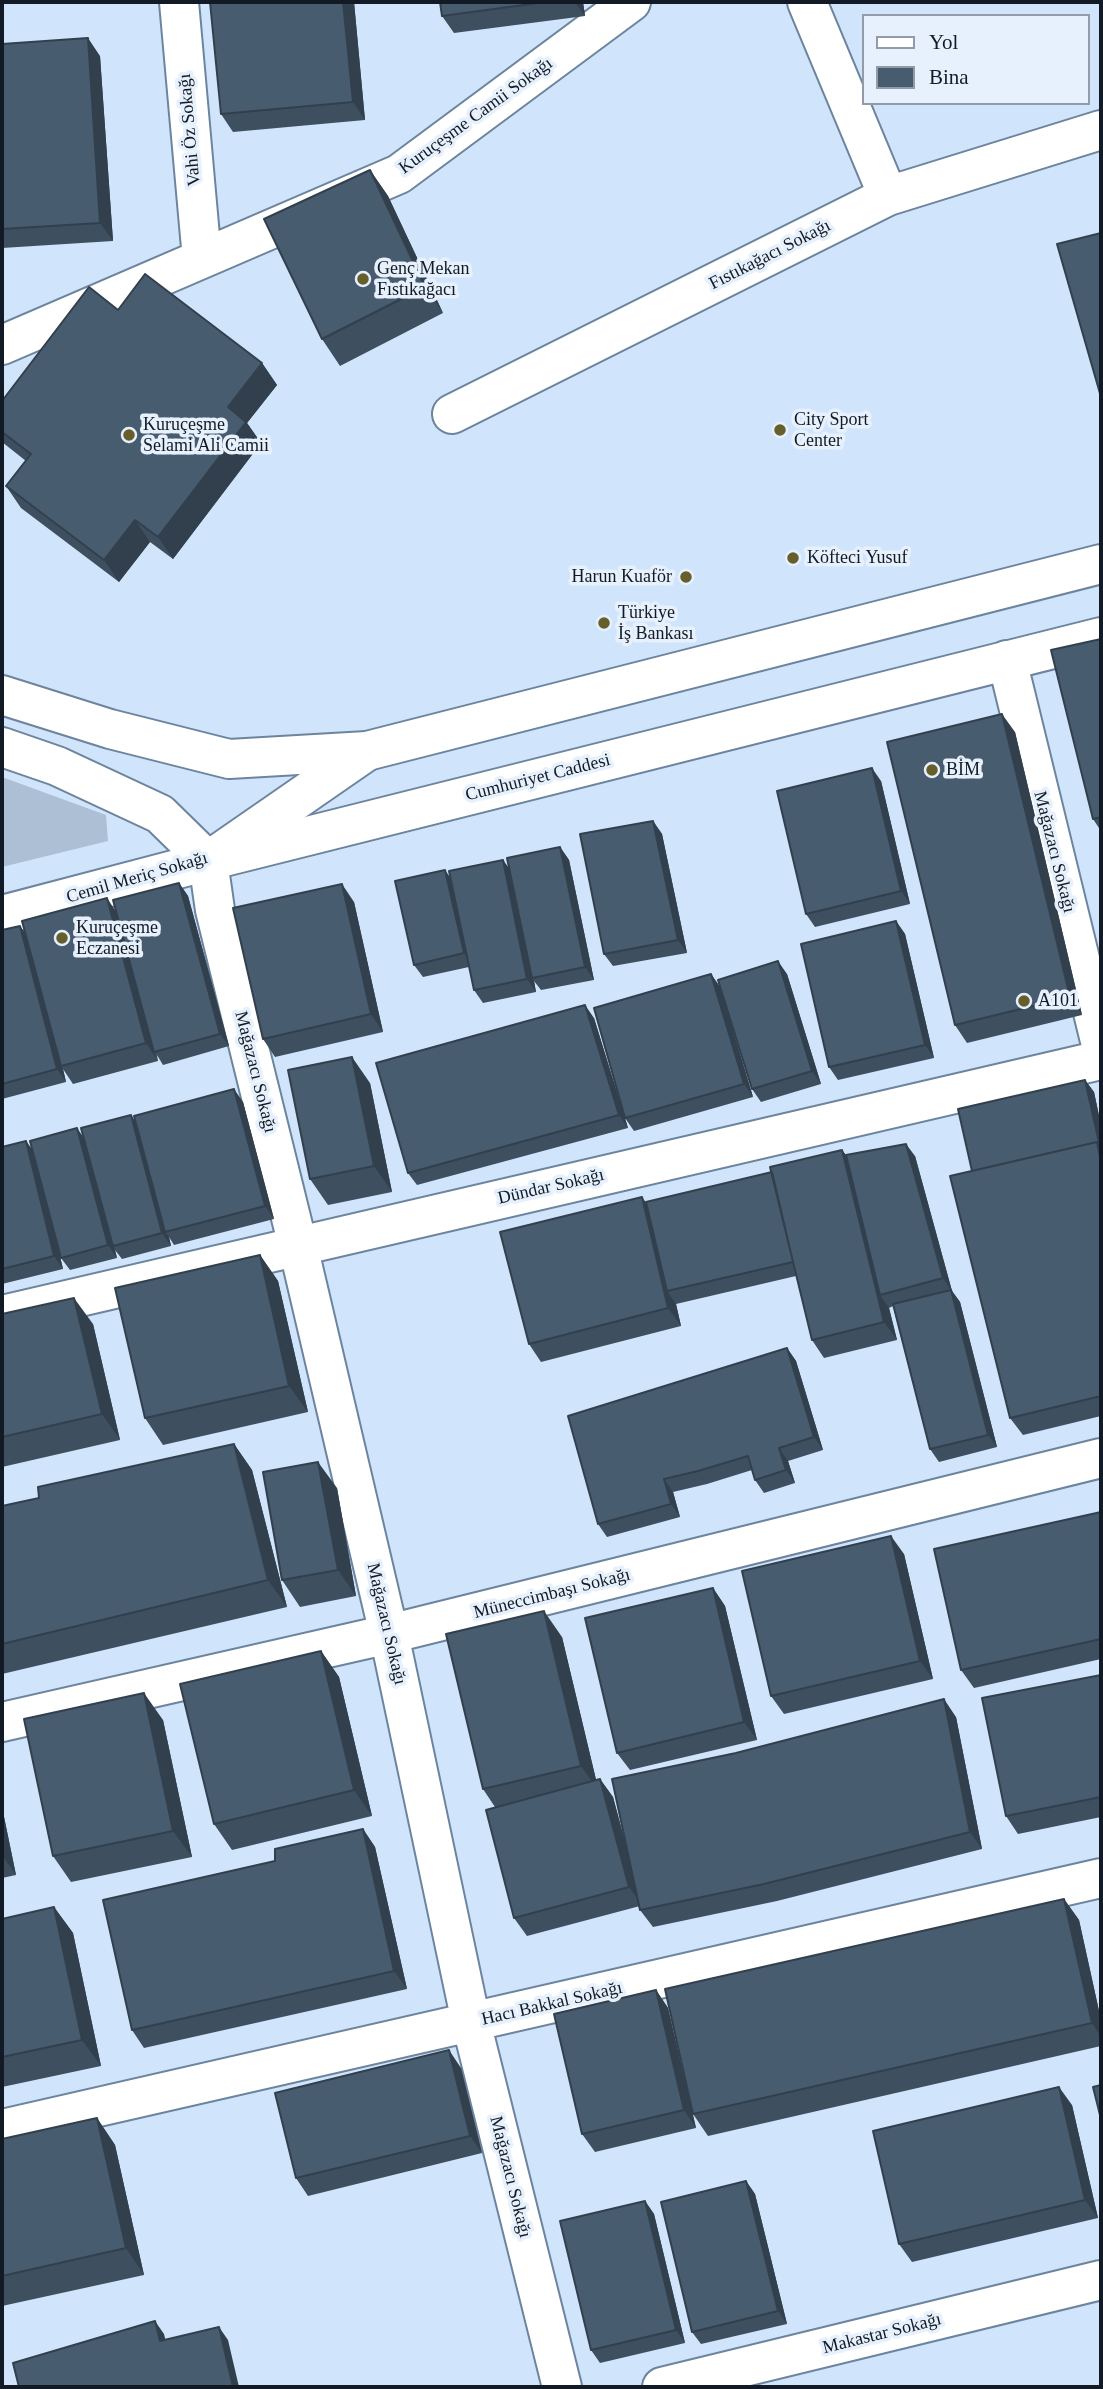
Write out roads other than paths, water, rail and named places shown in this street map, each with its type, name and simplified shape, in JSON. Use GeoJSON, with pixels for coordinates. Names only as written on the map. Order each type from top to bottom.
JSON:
{"type":"FeatureCollection","features":[{"type":"Feature","properties":{"kind":"street","name":"Vahi Öz Sokağı"},"geometry":{"type":"LineString","coordinates":[[178,2],[202,259]]}},
{"type":"Feature","properties":{"kind":"street","name":"Kuruçeşme Camii Sokağı"},"geometry":{"type":"LineString","coordinates":[[2,345],[399,174],[631,2]]}},
{"type":"Feature","properties":{"kind":"street"},"geometry":{"type":"LineString","coordinates":[[807,2],[888,196]]}},
{"type":"Feature","properties":{"kind":"street","name":"Fıstıkağacı Sokağı"},"geometry":{"type":"LineString","coordinates":[[452,414],[888,196],[1101,130]]}},
{"type":"Feature","properties":{"kind":"street"},"geometry":{"type":"LineString","coordinates":[[2,695],[110,729],[229,759],[367,751],[1101,564]]}},
{"type":"Feature","properties":{"kind":"street","name":"Cumhuriyet Caddesi"},"geometry":{"type":"LineString","coordinates":[[208,861],[1101,637]]}},
{"type":"Feature","properties":{"kind":"street","name":"Mağazacı Sokağı"},"geometry":{"type":"LineString","coordinates":[[1007,660],[1101,1045]]}},
{"type":"Feature","properties":{"kind":"street"},"geometry":{"type":"LineString","coordinates":[[2,747],[57,766],[160,814],[208,861]]}},
{"type":"Feature","properties":{"kind":"street","name":"Cemil Meriç Sokağı"},"geometry":{"type":"LineString","coordinates":[[2,915],[208,861],[367,751]]}},
{"type":"Feature","properties":{"kind":"street","name":"Mağazacı Sokağı"},"geometry":{"type":"LineString","coordinates":[[208,861],[215,910],[298,1246],[389,1634],[471,2022],[562,2387]]}},
{"type":"Feature","properties":{"kind":"street","name":"Dündar Sokağı"},"geometry":{"type":"LineString","coordinates":[[2,1315],[1101,1060]]}},
{"type":"Feature","properties":{"kind":"street","name":"Müneccimbaşı Sokağı"},"geometry":{"type":"LineString","coordinates":[[2,1722],[389,1634],[1101,1458]]}},
{"type":"Feature","properties":{"kind":"street","name":"Hacı Bakkal Sokağı"},"geometry":{"type":"LineString","coordinates":[[2,2129],[1101,1878]]}},
{"type":"Feature","properties":{"kind":"street","name":"Makastar Sokağı"},"geometry":{"type":"LineString","coordinates":[[662,2387],[1101,2280]]}},
{"type":"Feature","properties":{"kind":"place","name":"Genç Mekan Fıstıkağacı"},"geometry":{"type":"Point","coordinates":[363,279]}},
{"type":"Feature","properties":{"kind":"place","name":"City Sport Center"},"geometry":{"type":"Point","coordinates":[780,430]}},
{"type":"Feature","properties":{"kind":"place","name":"Kuruçeşme Selami Ali Camii"},"geometry":{"type":"Point","coordinates":[129,435]}},
{"type":"Feature","properties":{"kind":"place","name":"Köfteci Yusuf"},"geometry":{"type":"Point","coordinates":[793,558]}},
{"type":"Feature","properties":{"kind":"place","name":"Harun Kuaför"},"geometry":{"type":"Point","coordinates":[686,577]}},
{"type":"Feature","properties":{"kind":"place","name":"Türkiye İş Bankası"},"geometry":{"type":"Point","coordinates":[604,623]}},
{"type":"Feature","properties":{"kind":"place","name":"BİM"},"geometry":{"type":"Point","coordinates":[932,770]}},
{"type":"Feature","properties":{"kind":"place","name":"Kuruçeşme Eczanesi"},"geometry":{"type":"Point","coordinates":[62,938]}},
{"type":"Feature","properties":{"kind":"place","name":"A101"},"geometry":{"type":"Point","coordinates":[1024,1001]}}]}
